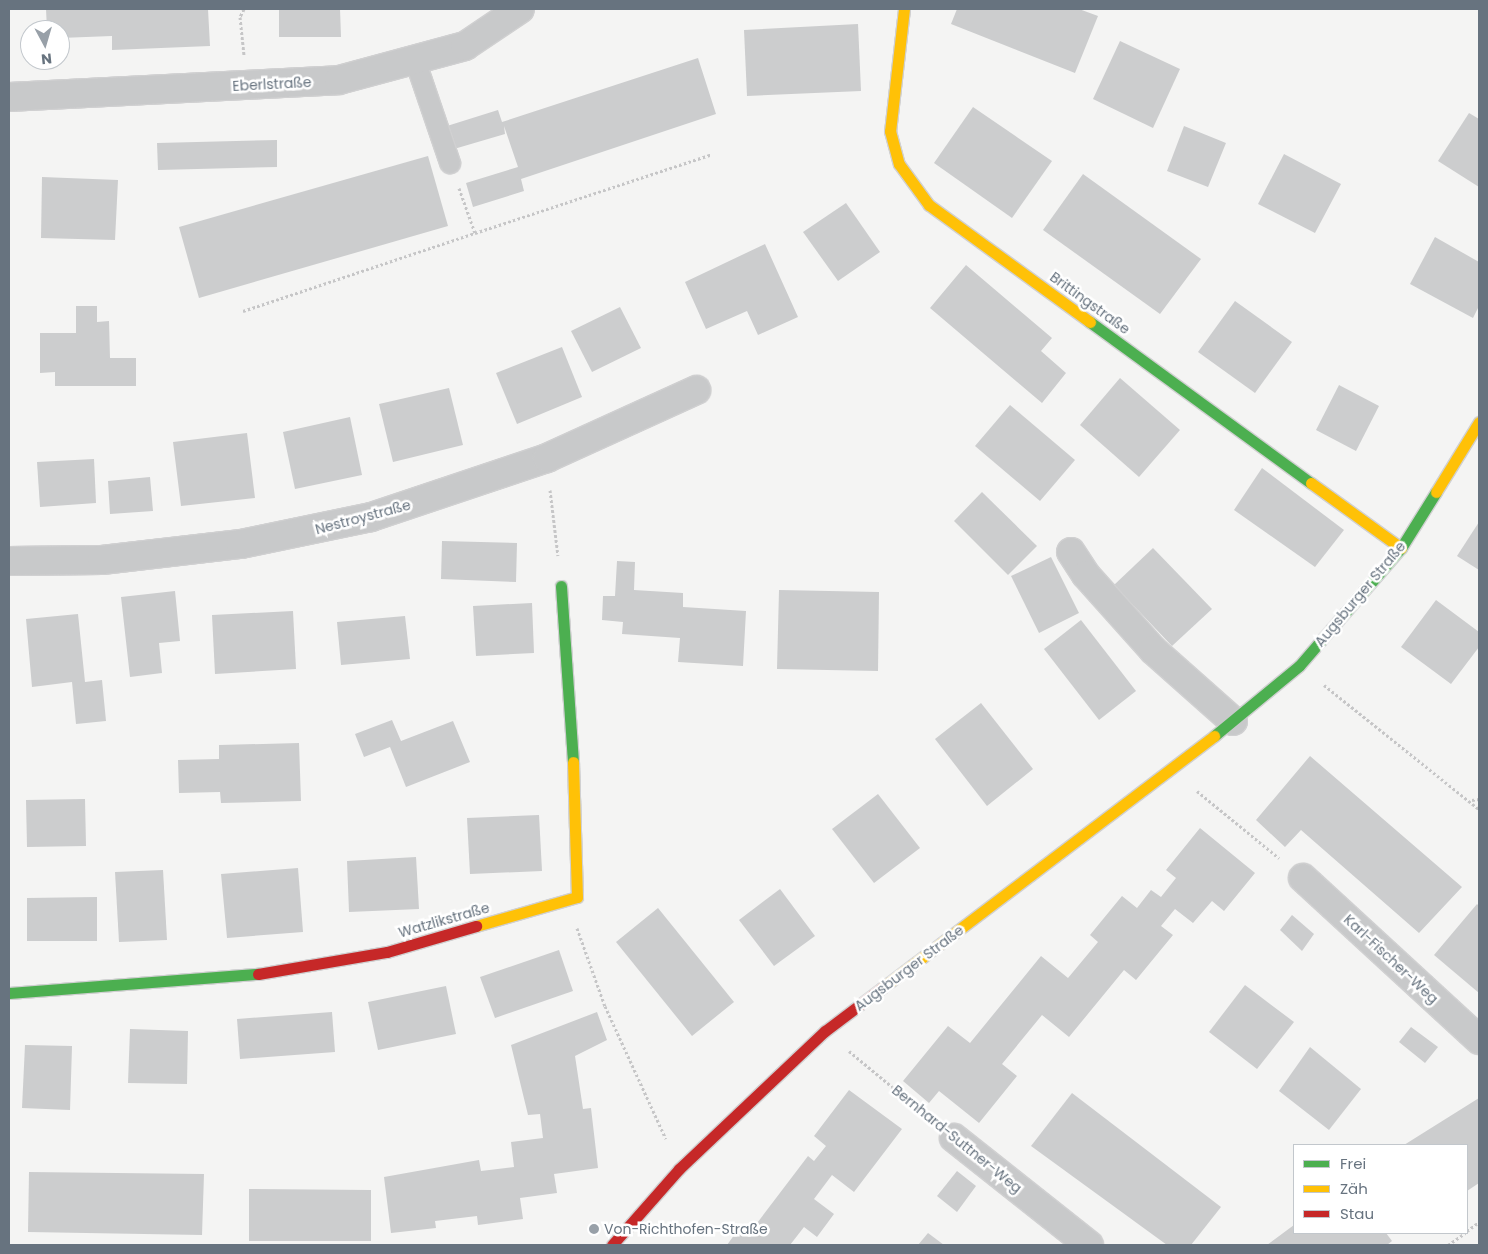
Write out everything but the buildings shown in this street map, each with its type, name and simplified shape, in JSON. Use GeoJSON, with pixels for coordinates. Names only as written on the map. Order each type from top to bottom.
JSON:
{"type":"FeatureCollection","features":[{"type":"Feature","properties":{"kind":"street","name":"Eberlstraße"},"geometry":{"type":"LineString","coordinates":[[9,98],[340,80],[416,63],[465,46],[520,9]]}},
{"type":"Feature","properties":{"kind":"street","name":"Brittingstraße"},"geometry":{"type":"LineString","coordinates":[[904,9],[890,131],[899,164],[929,205],[1401,548]]}},
{"type":"Feature","properties":{"kind":"street","name":"Nestroystraße"},"geometry":{"type":"LineString","coordinates":[[9,561],[102,560],[286,536],[424,501],[547,458],[696,390]]}},
{"type":"Feature","properties":{"kind":"street","name":"Augsburger Straße"},"geometry":{"type":"LineString","coordinates":[[612,1245],[680,1169],[825,1031],[1173,770],[1299,666],[1401,548],[1479,422]]}},
{"type":"Feature","properties":{"kind":"street"},"geometry":{"type":"LineString","coordinates":[[1071,552],[1086,575],[1153,650],[1233,721]]}},
{"type":"Feature","properties":{"kind":"street"},"geometry":{"type":"LineString","coordinates":[[561,586],[573,751],[577,897]]}},
{"type":"Feature","properties":{"kind":"street","name":"Karl-Fischer-Weg"},"geometry":{"type":"LineString","coordinates":[[1303,878],[1479,1040]]}},
{"type":"Feature","properties":{"kind":"street","name":"Watzlikstraße"},"geometry":{"type":"LineString","coordinates":[[9,993],[196,981],[310,968],[387,952],[577,897]]}},
{"type":"Feature","properties":{"kind":"street","name":"Bernhard-Suttner-Weg"},"geometry":{"type":"LineString","coordinates":[[954,1138],[1089,1245]]}},
{"type":"Feature","properties":{"kind":"lane"},"geometry":{"type":"LineString","coordinates":[[416,63],[450,163]]}},
{"type":"Feature","properties":{"kind":"path"},"geometry":{"type":"LineString","coordinates":[[244,9],[240,18],[248,85]]}},
{"type":"Feature","properties":{"kind":"path"},"geometry":{"type":"LineString","coordinates":[[243,311],[710,154]]}},
{"type":"Feature","properties":{"kind":"path"},"geometry":{"type":"LineString","coordinates":[[450,163],[475,233]]}},
{"type":"Feature","properties":{"kind":"path"},"geometry":{"type":"LineString","coordinates":[[547,458],[561,586]]}},
{"type":"Feature","properties":{"kind":"path"},"geometry":{"type":"LineString","coordinates":[[1299,666],[1472,800],[1479,809]]}},
{"type":"Feature","properties":{"kind":"path"},"geometry":{"type":"LineString","coordinates":[[1173,770],[1303,878]]}},
{"type":"Feature","properties":{"kind":"path"},"geometry":{"type":"LineString","coordinates":[[1472,800],[1479,798]]}},
{"type":"Feature","properties":{"kind":"path"},"geometry":{"type":"LineString","coordinates":[[577,897],[573,915],[605,1006],[680,1169]]}},
{"type":"Feature","properties":{"kind":"path","name":"Bernhard-Suttner-Weg"},"geometry":{"type":"LineString","coordinates":[[825,1031],[954,1138]]}},
{"type":"Feature","properties":{"kind":"path"},"geometry":{"type":"LineString","coordinates":[[1468,1230],[1479,1222]]}},
{"type":"Feature","properties":{"kind":"path"},"geometry":{"type":"LineString","coordinates":[[1448,1245],[1463,1234]]}},
{"type":"Feature","properties":{"kind":"traffic: fast"},"geometry":{"type":"LineString","coordinates":[[1090,322],[1311,483]]}},
{"type":"Feature","properties":{"kind":"traffic: fast"},"geometry":{"type":"LineString","coordinates":[[1214,736],[1299,666],[1401,548],[1436,492]]}},
{"type":"Feature","properties":{"kind":"traffic: fast"},"geometry":{"type":"LineString","coordinates":[[561,586],[573,762]]}},
{"type":"Feature","properties":{"kind":"traffic: fast"},"geometry":{"type":"LineString","coordinates":[[9,993],[258,974]]}},
{"type":"Feature","properties":{"kind":"traffic: slow"},"geometry":{"type":"LineString","coordinates":[[904,9],[890,131],[899,164],[929,205],[1090,322]]}},
{"type":"Feature","properties":{"kind":"traffic: slow"},"geometry":{"type":"LineString","coordinates":[[1436,492],[1479,422]]}},
{"type":"Feature","properties":{"kind":"traffic: slow"},"geometry":{"type":"LineString","coordinates":[[1311,483],[1401,548]]}},
{"type":"Feature","properties":{"kind":"traffic: slow"},"geometry":{"type":"LineString","coordinates":[[882,988],[1214,736]]}},
{"type":"Feature","properties":{"kind":"traffic: slow"},"geometry":{"type":"LineString","coordinates":[[476,926],[577,897],[573,762]]}},
{"type":"Feature","properties":{"kind":"traffic: jam"},"geometry":{"type":"LineString","coordinates":[[258,974],[387,952],[476,926]]}},
{"type":"Feature","properties":{"kind":"traffic: jam"},"geometry":{"type":"LineString","coordinates":[[612,1245],[679,1169],[825,1031],[882,988]]}},
{"type":"Feature","properties":{"kind":"place","name":"Von-Richthofen-Straße"},"geometry":{"type":"Point","coordinates":[594,1229]}}]}
